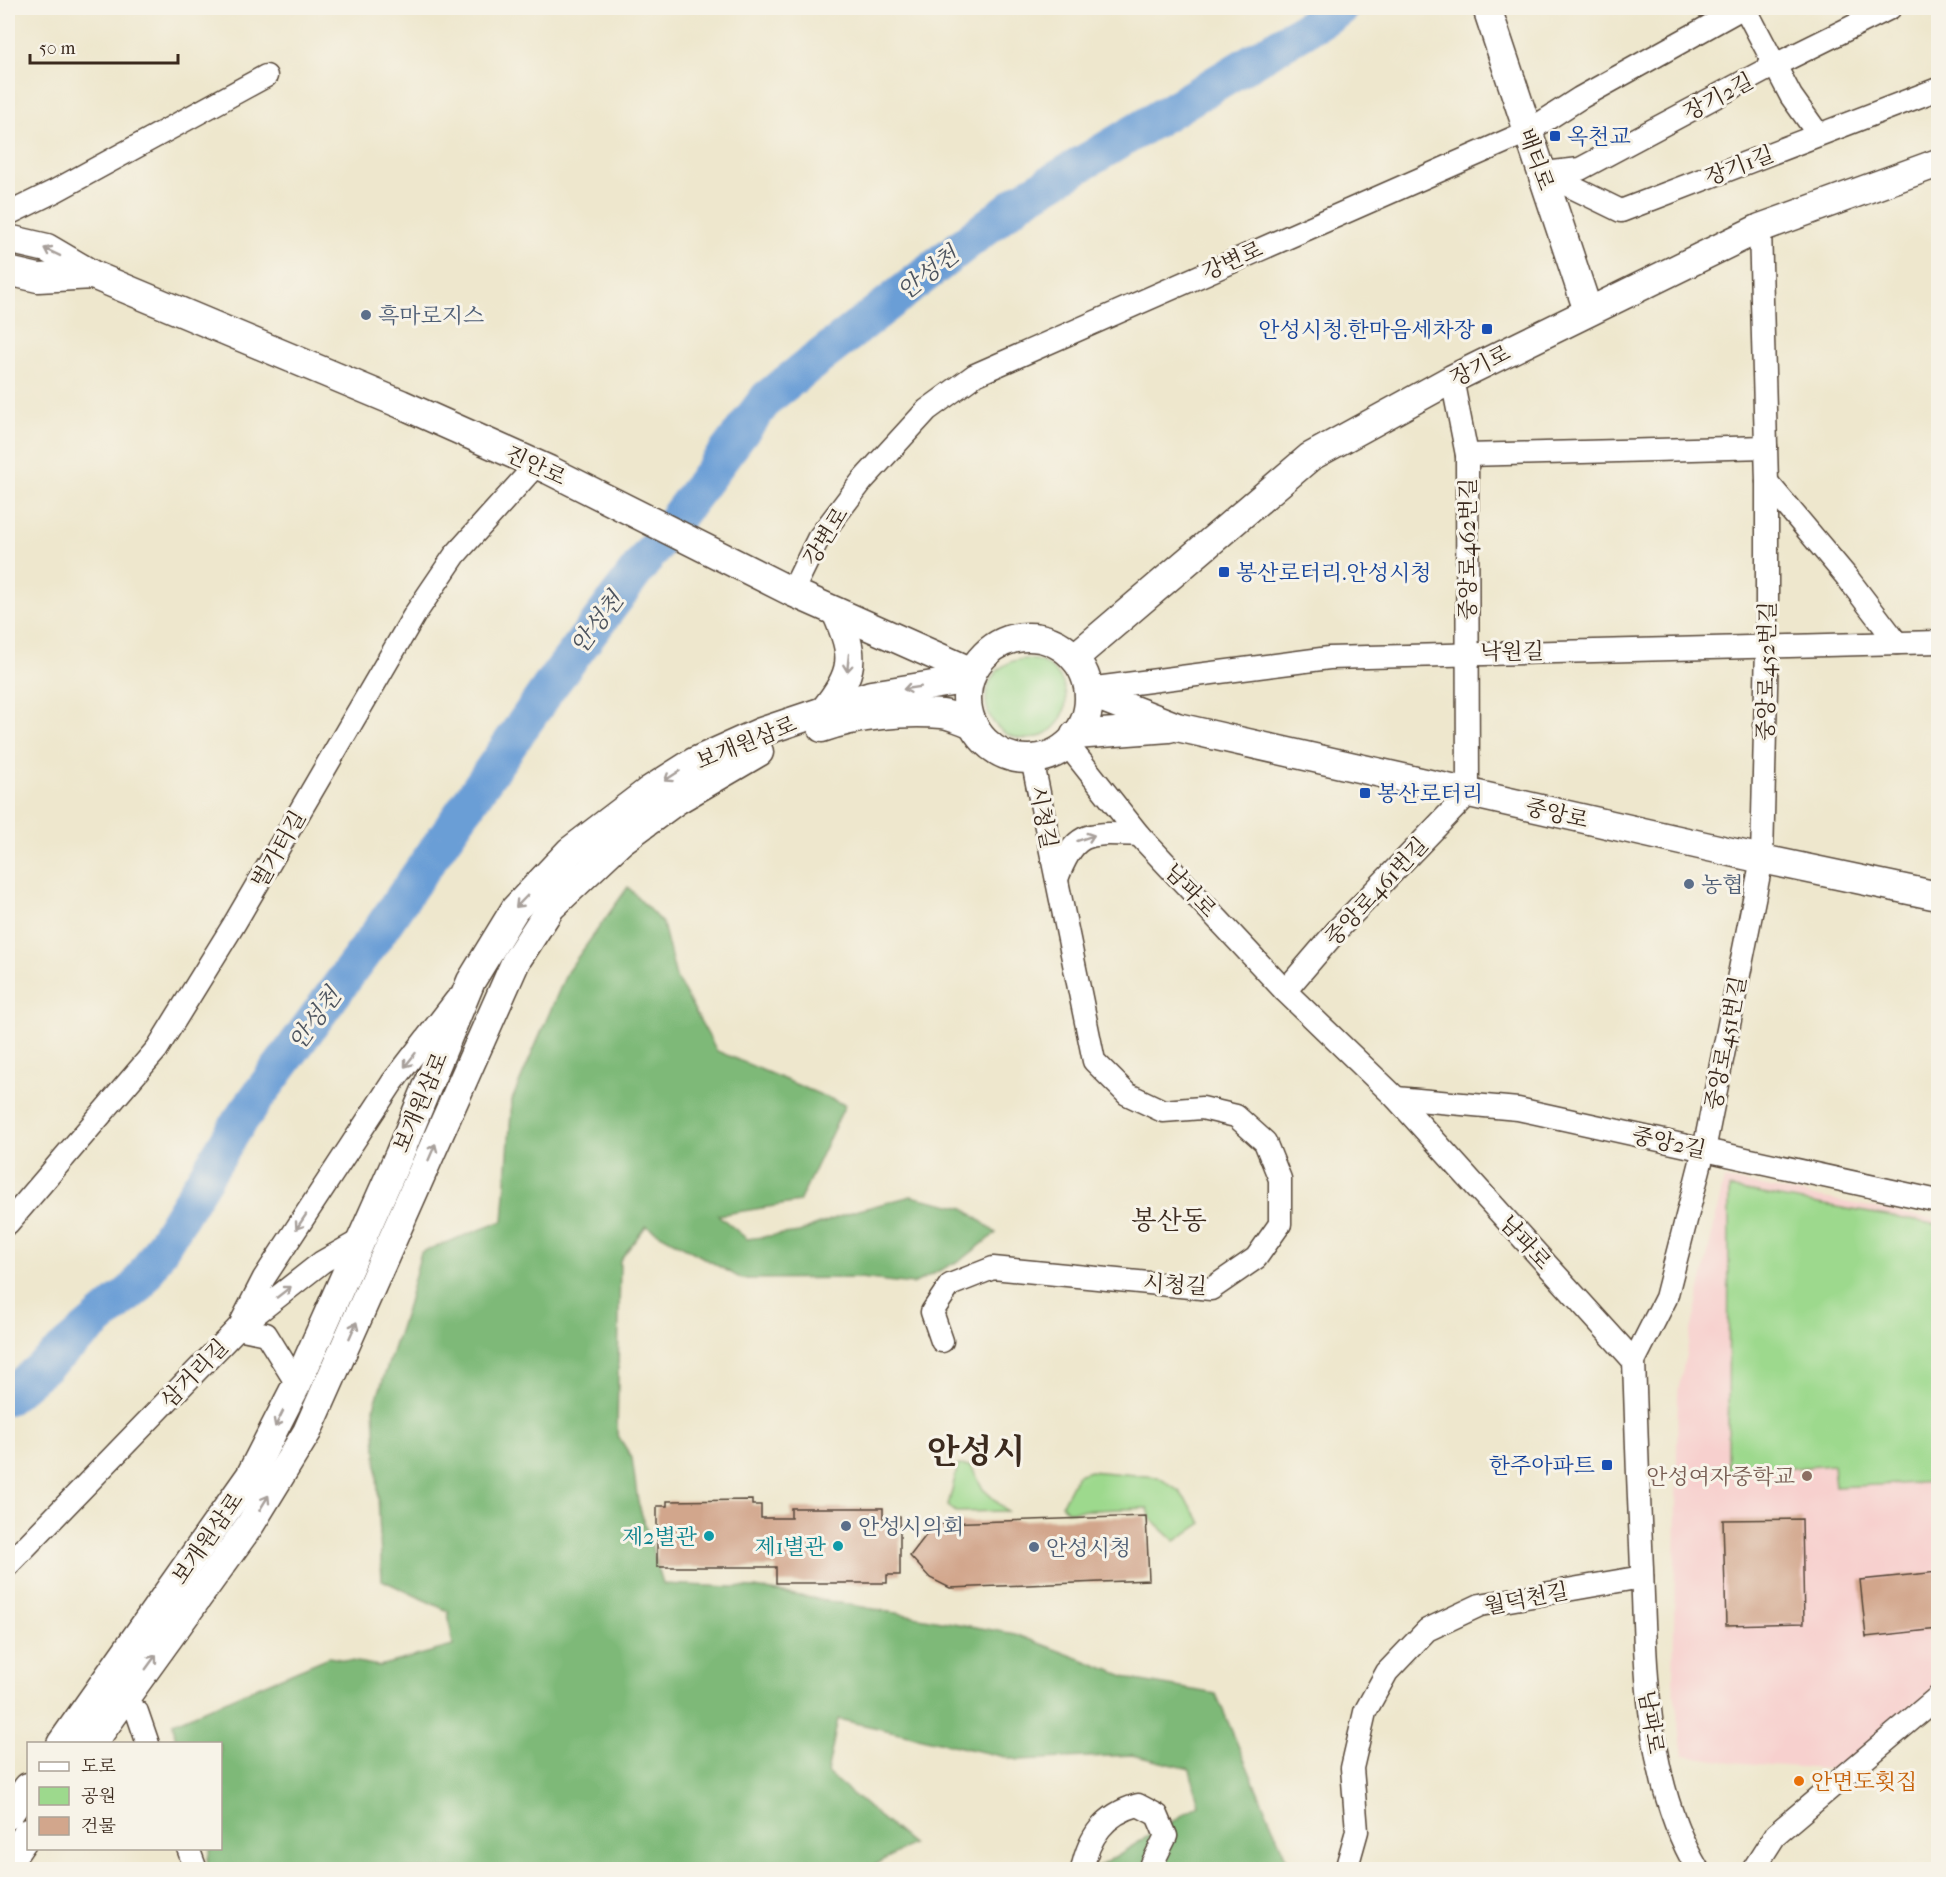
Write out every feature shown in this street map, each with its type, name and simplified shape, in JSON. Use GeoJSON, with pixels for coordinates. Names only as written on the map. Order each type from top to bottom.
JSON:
{"type":"FeatureCollection","features":[{"type":"Feature","properties":{"kind":"main road","name":"배티로"},"geometry":{"type":"LineString","coordinates":[[1487,8],[1588,311]]}},
{"type":"Feature","properties":{"kind":"main road","name":"장기로"},"geometry":{"type":"LineString","coordinates":[[1074,658],[1310,458],[1452,379],[1760,228],[1938,163]]}},
{"type":"Feature","properties":{"kind":"main road","name":"진안로"},"geometry":{"type":"LineString","coordinates":[[8,239],[47,248],[93,274],[401,404],[542,468],[792,592],[971,676]]}},
{"type":"Feature","properties":{"kind":"main road","name":"진안로"},"geometry":{"type":"LineString","coordinates":[[8,271],[38,278],[93,274]]}},
{"type":"Feature","properties":{"kind":"main road"},"geometry":{"type":"LineString","coordinates":[[824,711],[838,694],[849,670],[850,643],[836,612]]}},
{"type":"Feature","properties":{"kind":"main road"},"geometry":{"type":"LineString","coordinates":[[1022,637],[1041,638],[1059,645],[1074,658],[1084,674],[1089,691],[1087,712],[1071,740],[1051,754],[1032,759],[1011,757],[992,748],[977,733],[968,714],[967,693],[971,676],[984,655],[1001,643],[1022,637]]}},
{"type":"Feature","properties":{"kind":"main road","name":"보개원삼로"},"geometry":{"type":"LineString","coordinates":[[92,1742],[113,1693],[250,1476],[297,1383],[358,1241],[399,1155],[471,981],[515,909],[570,851],[650,790],[694,762],[761,732],[872,695],[971,676]]}},
{"type":"Feature","properties":{"kind":"main road","name":"중앙로"},"geometry":{"type":"LineString","coordinates":[[1089,691],[1177,727],[1468,794],[1938,896]]}},
{"type":"Feature","properties":{"kind":"main road","name":"보개원삼로"},"geometry":{"type":"LineString","coordinates":[[62,1742],[113,1693],[250,1526],[307,1432],[516,961],[551,907],[621,841],[677,800],[749,755],[834,724],[899,714],[945,714],[973,724]]}},
{"type":"Feature","properties":{"kind":"main road","name":"중앙로"},"geometry":{"type":"LineString","coordinates":[[1071,740],[1177,727]]}},
{"type":"Feature","properties":{"kind":"main road"},"geometry":{"type":"LineString","coordinates":[[8,1815],[27,1788]]}},
{"type":"Feature","properties":{"kind":"main road"},"geometry":{"type":"LineString","coordinates":[[8,1862],[27,1834]]}},
{"type":"Feature","properties":{"kind":"street","name":"강변로"},"geometry":{"type":"LineString","coordinates":[[792,592],[818,538],[862,481],[927,410],[975,375],[1580,98],[1743,8]]}},
{"type":"Feature","properties":{"kind":"street"},"geometry":{"type":"LineString","coordinates":[[1743,8],[1791,96],[1818,134]]}},
{"type":"Feature","properties":{"kind":"street","name":"장기2길"},"geometry":{"type":"LineString","coordinates":[[1543,173],[1580,169],[1775,65],[1890,8]]}},
{"type":"Feature","properties":{"kind":"street"},"geometry":{"type":"LineString","coordinates":[[8,214],[55,191],[266,76]]}},
{"type":"Feature","properties":{"kind":"street","name":"장기1길"},"geometry":{"type":"LineString","coordinates":[[1543,173],[1621,211],[1938,89]]}},
{"type":"Feature","properties":{"kind":"street","name":"중앙로452번길"},"geometry":{"type":"LineString","coordinates":[[1760,228],[1767,482],[1767,645],[1762,859]]}},
{"type":"Feature","properties":{"kind":"street","name":"중앙로462번길"},"geometry":{"type":"LineString","coordinates":[[1452,379],[1467,455],[1468,794]]}},
{"type":"Feature","properties":{"kind":"street"},"geometry":{"type":"LineString","coordinates":[[1467,455],[1766,447]]}},
{"type":"Feature","properties":{"kind":"street","name":"벌가터길"},"geometry":{"type":"LineString","coordinates":[[8,1223],[157,1049],[233,926],[415,614],[455,555],[542,468]]}},
{"type":"Feature","properties":{"kind":"street"},"geometry":{"type":"LineString","coordinates":[[1767,482],[1846,576],[1897,644]]}},
{"type":"Feature","properties":{"kind":"street","name":"낙원길"},"geometry":{"type":"LineString","coordinates":[[1089,691],[1329,658],[1467,652],[1938,642]]}},
{"type":"Feature","properties":{"kind":"street","name":"남파로"},"geometry":{"type":"LineString","coordinates":[[1071,740],[1139,835],[1285,991],[1396,1098],[1634,1361],[1645,1675],[1660,1773],[1686,1849],[1698,1869]]}},
{"type":"Feature","properties":{"kind":"street","name":"시청길"},"geometry":{"type":"LineString","coordinates":[[942,1341],[932,1312],[950,1285],[993,1268],[1211,1289],[1256,1258],[1280,1224],[1280,1179],[1264,1142],[1236,1116],[1202,1108],[1163,1111],[1127,1094],[1095,1061],[1032,759]]}},
{"type":"Feature","properties":{"kind":"street","name":"중앙로461번길"},"geometry":{"type":"LineString","coordinates":[[1285,991],[1339,928],[1468,794]]}},
{"type":"Feature","properties":{"kind":"street"},"geometry":{"type":"LineString","coordinates":[[1057,879],[1066,853],[1074,843],[1088,836],[1139,835]]}},
{"type":"Feature","properties":{"kind":"street","name":"중앙로451번길"},"geometry":{"type":"LineString","coordinates":[[1634,1361],[1666,1298],[1704,1150],[1762,859]]}},
{"type":"Feature","properties":{"kind":"street"},"geometry":{"type":"LineString","coordinates":[[297,1383],[266,1334],[238,1328],[270,1269],[392,1083],[471,981]]}},
{"type":"Feature","properties":{"kind":"street","name":"중앙2길"},"geometry":{"type":"LineString","coordinates":[[1396,1098],[1518,1108],[1938,1201]]}},
{"type":"Feature","properties":{"kind":"street","name":"삼거리길"},"geometry":{"type":"LineString","coordinates":[[8,1564],[238,1328],[322,1263],[406,1212]]}},
{"type":"Feature","properties":{"kind":"street","name":"월덕천길"},"geometry":{"type":"LineString","coordinates":[[1346,1869],[1357,1831],[1353,1768],[1365,1712],[1387,1672],[1426,1630],[1479,1605],[1642,1577]]}},
{"type":"Feature","properties":{"kind":"street"},"geometry":{"type":"LineString","coordinates":[[113,1693],[137,1712],[148,1742]]}},
{"type":"Feature","properties":{"kind":"street"},"geometry":{"type":"LineString","coordinates":[[1753,1869],[1776,1834],[1938,1697]]}},
{"type":"Feature","properties":{"kind":"street"},"geometry":{"type":"LineString","coordinates":[[1082,1869],[1086,1853],[1103,1824],[1119,1810],[1138,1805],[1157,1815],[1166,1836],[1149,1869]]}},
{"type":"Feature","properties":{"kind":"street"},"geometry":{"type":"LineString","coordinates":[[189,1850],[196,1869]]}},
{"type":"Feature","properties":{"kind":"shaded area","name":"안성여자중학교"},"geometry":{"type":"Polygon","coordinates":[[[1724,1179],[1938,1220],[1938,1689],[1838,1770],[1730,1762],[1683,1755],[1673,1682],[1678,1391],[1724,1179]]]}},
{"type":"Feature","properties":{"kind":"green space"},"geometry":{"type":"Polygon","coordinates":[[[1018,659],[1034,659],[1055,670],[1066,691],[1066,707],[1055,728],[1034,739],[1018,739],[1004,733],[992,721],[986,707],[986,691],[992,677],[1004,665],[1018,659]]]}},
{"type":"Feature","properties":{"kind":"green space"},"geometry":{"type":"Polygon","coordinates":[[[628,887],[663,924],[676,977],[717,1051],[845,1105],[799,1202],[718,1215],[747,1239],[799,1232],[852,1212],[911,1196],[964,1208],[996,1233],[964,1258],[913,1284],[860,1278],[742,1279],[646,1226],[620,1260],[617,1434],[632,1458],[638,1502],[663,1584],[755,1588],[1015,1634],[1135,1680],[1216,1694],[1291,1869],[1095,1869],[1199,1805],[1190,1769],[1132,1755],[1018,1760],[838,1719],[827,1773],[912,1844],[868,1869],[206,1869],[210,1850],[222,1850],[222,1742],[176,1742],[173,1723],[329,1657],[379,1666],[453,1646],[448,1611],[382,1580],[374,1407],[406,1310],[421,1252],[503,1221],[512,1100],[567,972],[628,887]]]}},
{"type":"Feature","properties":{"kind":"green space"},"geometry":{"type":"Polygon","coordinates":[[[1729,1188],[1938,1225],[1938,1482],[1835,1487],[1833,1465],[1728,1473],[1729,1188]]]}},
{"type":"Feature","properties":{"kind":"green space"},"geometry":{"type":"Polygon","coordinates":[[[958,1465],[971,1466],[983,1489],[1007,1511],[956,1512],[948,1506],[958,1465]]]}},
{"type":"Feature","properties":{"kind":"green space"},"geometry":{"type":"Polygon","coordinates":[[[1090,1471],[1158,1477],[1180,1492],[1202,1523],[1175,1541],[1151,1519],[1148,1508],[1067,1511],[1062,1504],[1077,1475],[1090,1471]]]}},
{"type":"Feature","properties":{"kind":"building"},"geometry":{"type":"Polygon","coordinates":[[[752,1500],[752,1505],[761,1505],[761,1518],[791,1518],[791,1508],[883,1508],[883,1518],[900,1517],[900,1575],[887,1575],[887,1583],[776,1583],[776,1567],[657,1567],[657,1506],[667,1506],[667,1501],[752,1500]]]}},
{"type":"Feature","properties":{"kind":"building","name":"안성시청"},"geometry":{"type":"Polygon","coordinates":[[[1146,1516],[1149,1580],[950,1588],[930,1578],[910,1556],[930,1530],[944,1523],[1146,1516]]]}},
{"type":"Feature","properties":{"kind":"building"},"geometry":{"type":"Polygon","coordinates":[[[1802,1519],[1804,1623],[1726,1625],[1723,1520],[1802,1519]]]}},
{"type":"Feature","properties":{"kind":"building"},"geometry":{"type":"Polygon","coordinates":[[[1938,1572],[1938,1629],[1866,1637],[1860,1580],[1938,1572]]]}},
{"type":"Feature","properties":{"kind":"waterway","name":"안성천"},"geometry":{"type":"LineString","coordinates":[[8,1397],[137,1287],[239,1122],[376,936],[550,686],[767,398],[1020,201],[1341,8]]}},
{"type":"Feature","properties":{"kind":"place","name":"옥천교"},"geometry":{"type":"Point","coordinates":[1555,136]}},
{"type":"Feature","properties":{"kind":"place","name":"흑마로지스"},"geometry":{"type":"Point","coordinates":[366,315]}},
{"type":"Feature","properties":{"kind":"place","name":"안성시청.한마음세차장"},"geometry":{"type":"Point","coordinates":[1487,329]}},
{"type":"Feature","properties":{"kind":"place","name":"봉산로터리.안성시청"},"geometry":{"type":"Point","coordinates":[1224,572]}},
{"type":"Feature","properties":{"kind":"place","name":"봉산로터리"},"geometry":{"type":"Point","coordinates":[1365,793]}},
{"type":"Feature","properties":{"kind":"place","name":"농협"},"geometry":{"type":"Point","coordinates":[1689,884]}},
{"type":"Feature","properties":{"kind":"place","name":"한주아파트"},"geometry":{"type":"Point","coordinates":[1607,1465]}},
{"type":"Feature","properties":{"kind":"place","name":"안성여자중학교"},"geometry":{"type":"Point","coordinates":[1807,1476]}},
{"type":"Feature","properties":{"kind":"place","name":"안성시의회"},"geometry":{"type":"Point","coordinates":[846,1526]}},
{"type":"Feature","properties":{"kind":"place","name":"제2별관"},"geometry":{"type":"Point","coordinates":[709,1536]}},
{"type":"Feature","properties":{"kind":"place","name":"제1별관"},"geometry":{"type":"Point","coordinates":[838,1546]}},
{"type":"Feature","properties":{"kind":"place","name":"안성시청"},"geometry":{"type":"Point","coordinates":[1034,1547]}},
{"type":"Feature","properties":{"kind":"place","name":"안면도횟집"},"geometry":{"type":"Point","coordinates":[1799,1781]}},
{"type":"Feature","properties":{"kind":"district","name":"봉산동"},"geometry":{"type":"Point","coordinates":[1169,1220]}},
{"type":"Feature","properties":{"kind":"district","name":"안성시"},"geometry":{"type":"Point","coordinates":[976,1451]}}]}
